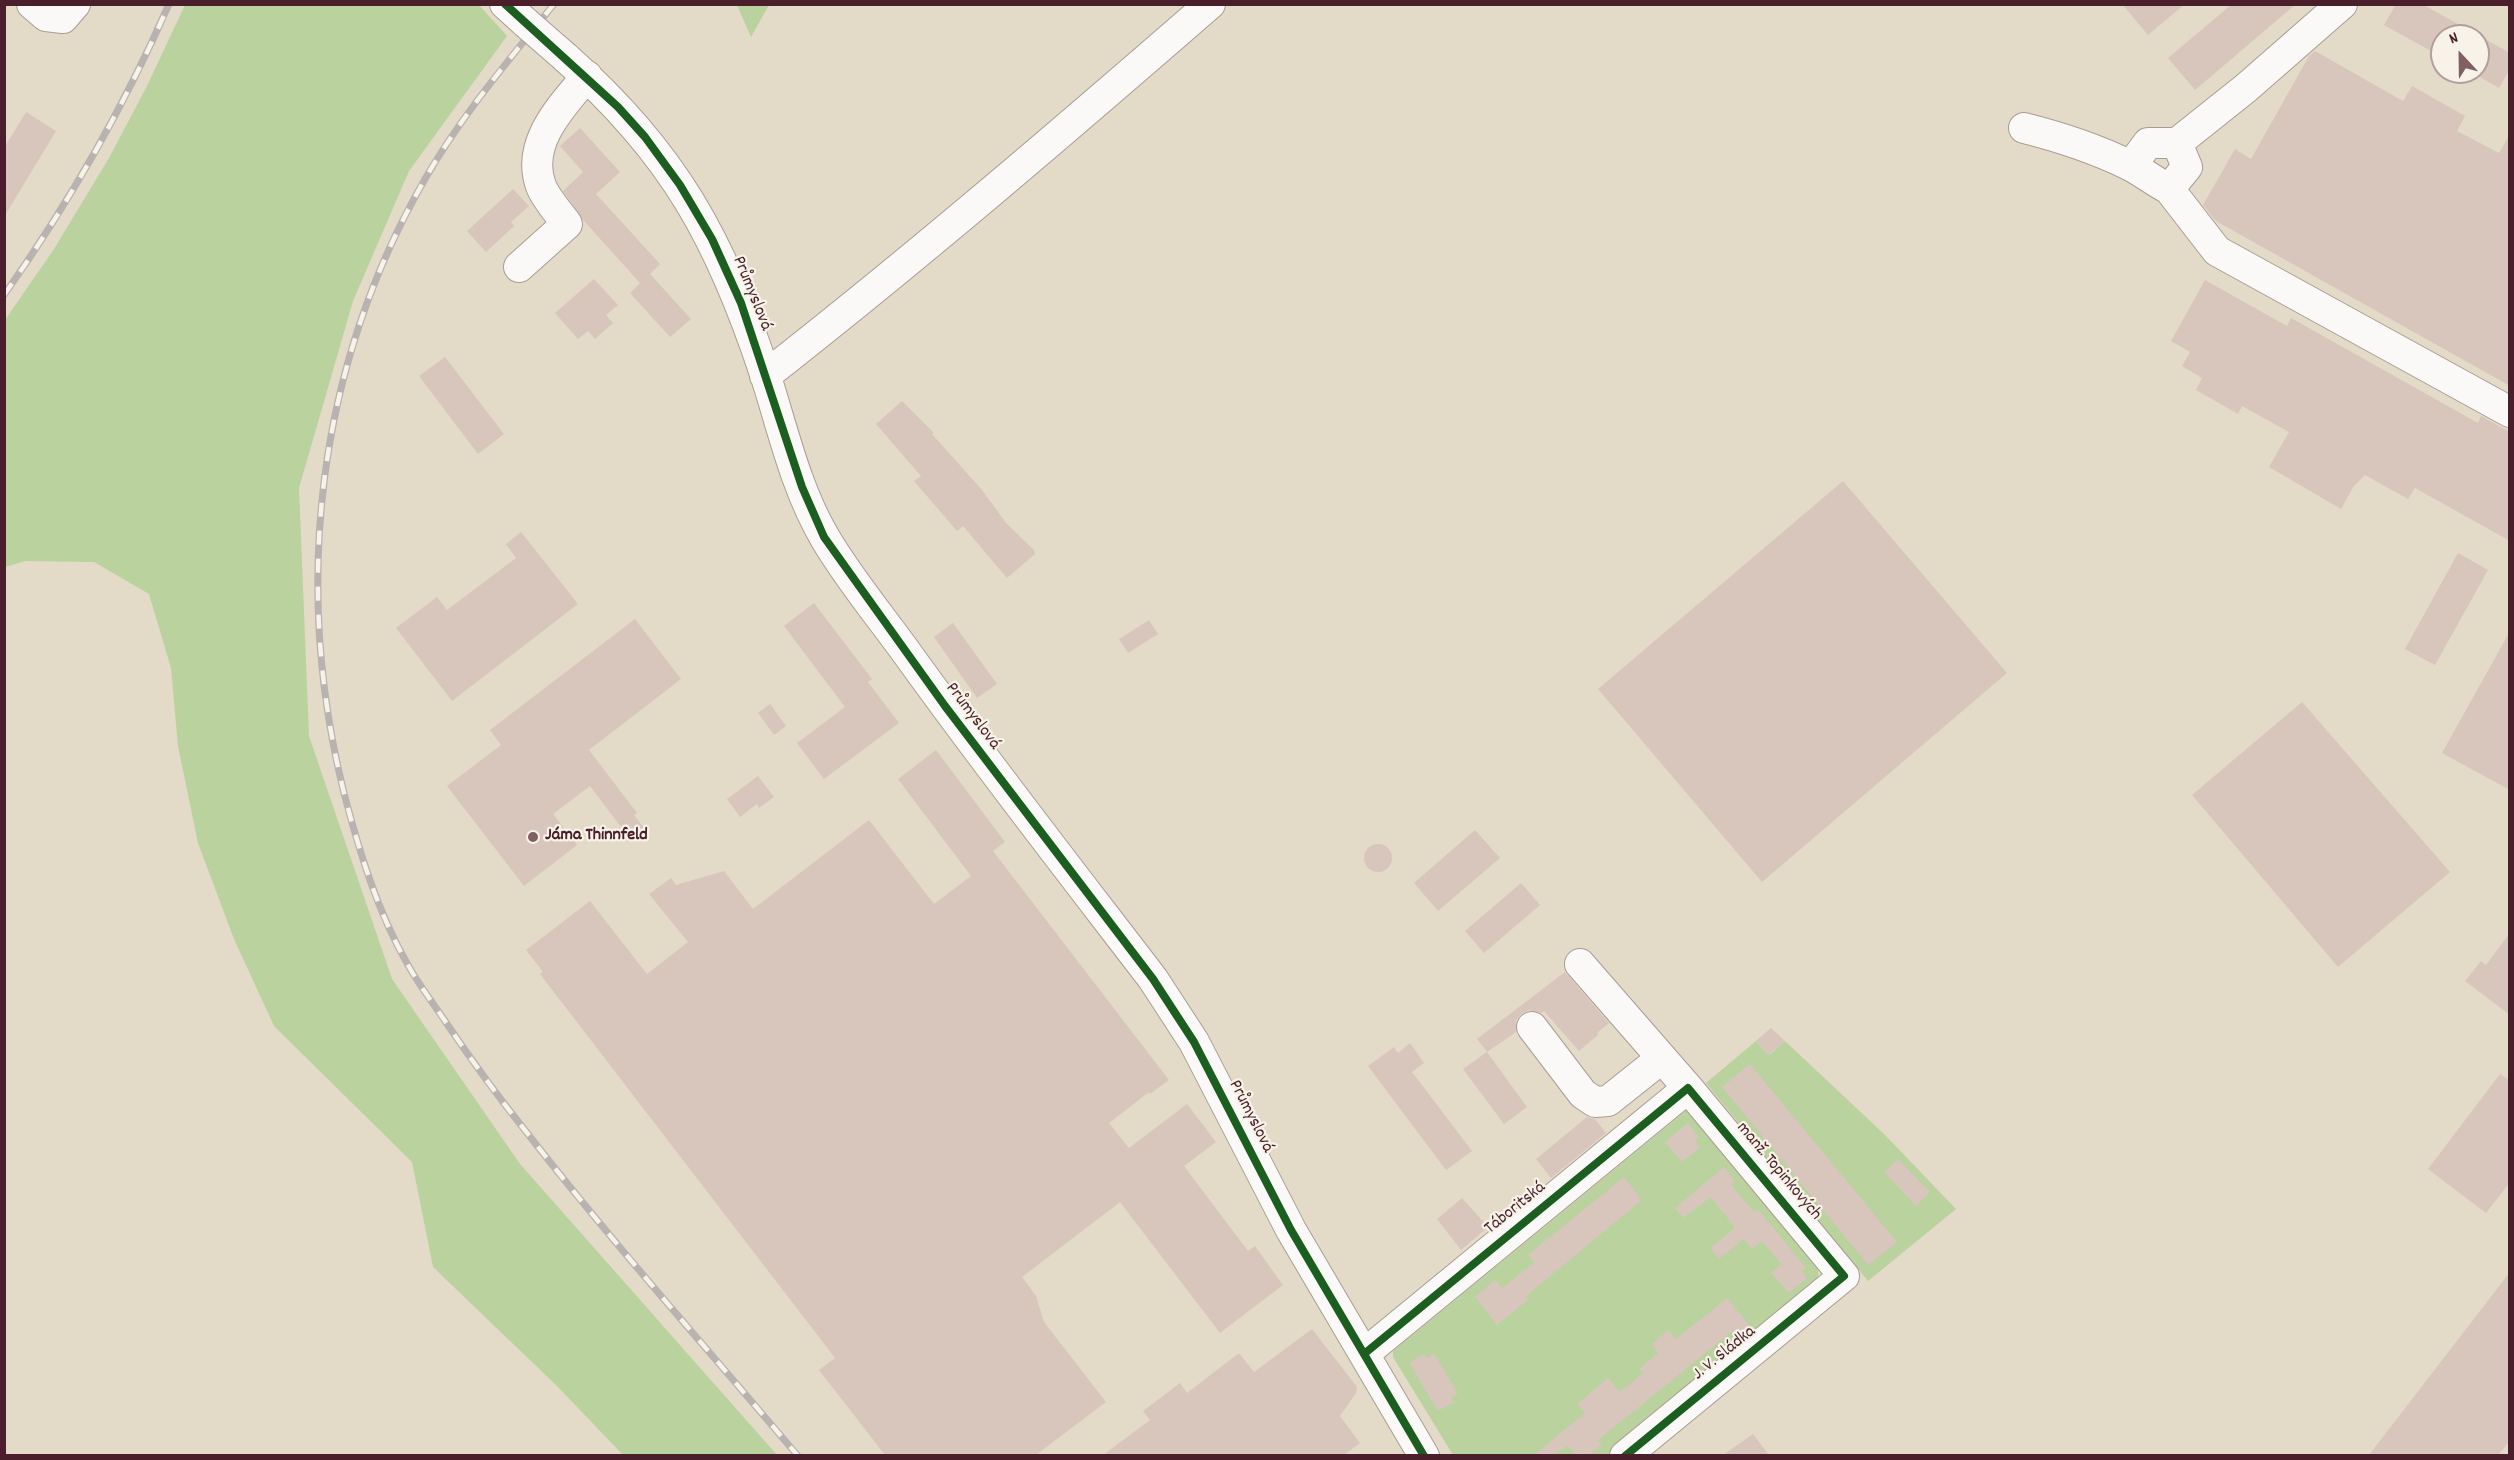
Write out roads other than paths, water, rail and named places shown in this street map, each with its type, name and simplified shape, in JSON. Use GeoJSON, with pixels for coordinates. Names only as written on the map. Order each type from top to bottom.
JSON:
{"type":"FeatureCollection","features":[{"type":"Feature","properties":{"kind":"street"},"geometry":{"type":"LineString","coordinates":[[32,4],[46,16],[63,18],[75,4]]}},
{"type":"Feature","properties":{"kind":"street"},"geometry":{"type":"LineString","coordinates":[[765,376],[823,331],[1082,116],[1210,4]]}},
{"type":"Feature","properties":{"kind":"street"},"geometry":{"type":"LineString","coordinates":[[2131,166],[2148,142],[2176,143],[2246,88],[2342,4]]}},
{"type":"Feature","properties":{"kind":"street","name":"Průmyslová"},"geometry":{"type":"LineString","coordinates":[[515,14],[576,66],[645,137],[692,202],[730,278],[807,504],[824,537],[945,706],[1154,980],[1180,1018],[1291,1230],[1424,1455]]}},
{"type":"Feature","properties":{"kind":"street"},"geometry":{"type":"LineString","coordinates":[[519,267],[567,224],[541,187],[536,160],[549,121],[576,66]]}},
{"type":"Feature","properties":{"kind":"street"},"geometry":{"type":"LineString","coordinates":[[2024,128],[2070,140],[2131,166],[2149,179],[2169,189],[2217,251],[2510,412]]}},
{"type":"Feature","properties":{"kind":"street"},"geometry":{"type":"LineString","coordinates":[[2169,189],[2187,167],[2176,143]]}},
{"type":"Feature","properties":{"kind":"street","name":"manž. Topinkových"},"geometry":{"type":"LineString","coordinates":[[1580,964],[1688,1088],[1844,1276]]}},
{"type":"Feature","properties":{"kind":"street"},"geometry":{"type":"LineString","coordinates":[[1532,1027],[1583,1094],[1595,1102],[1608,1101],[1662,1058]]}},
{"type":"Feature","properties":{"kind":"street","name":"Táboritská"},"geometry":{"type":"LineString","coordinates":[[1364,1354],[1688,1088]]}},
{"type":"Feature","properties":{"kind":"street","name":"J. V. Sládka"},"geometry":{"type":"LineString","coordinates":[[1625,1455],[1844,1276]]}},
{"type":"Feature","properties":{"kind":"railway"},"geometry":{"type":"LineString","coordinates":[[4,295],[51,225],[94,154],[169,4]]}},
{"type":"Feature","properties":{"kind":"railway"},"geometry":{"type":"LineString","coordinates":[[554,4],[486,89],[454,133],[425,179],[388,251],[359,325],[338,401],[324,478],[318,556],[320,635],[328,714],[344,793],[363,859],[387,924],[417,980],[483,1076],[557,1171],[798,1456]]}},
{"type":"Feature","properties":{"kind":"place","name":"Jáma Thinnfeld"},"geometry":{"type":"Point","coordinates":[533,837]}}]}
